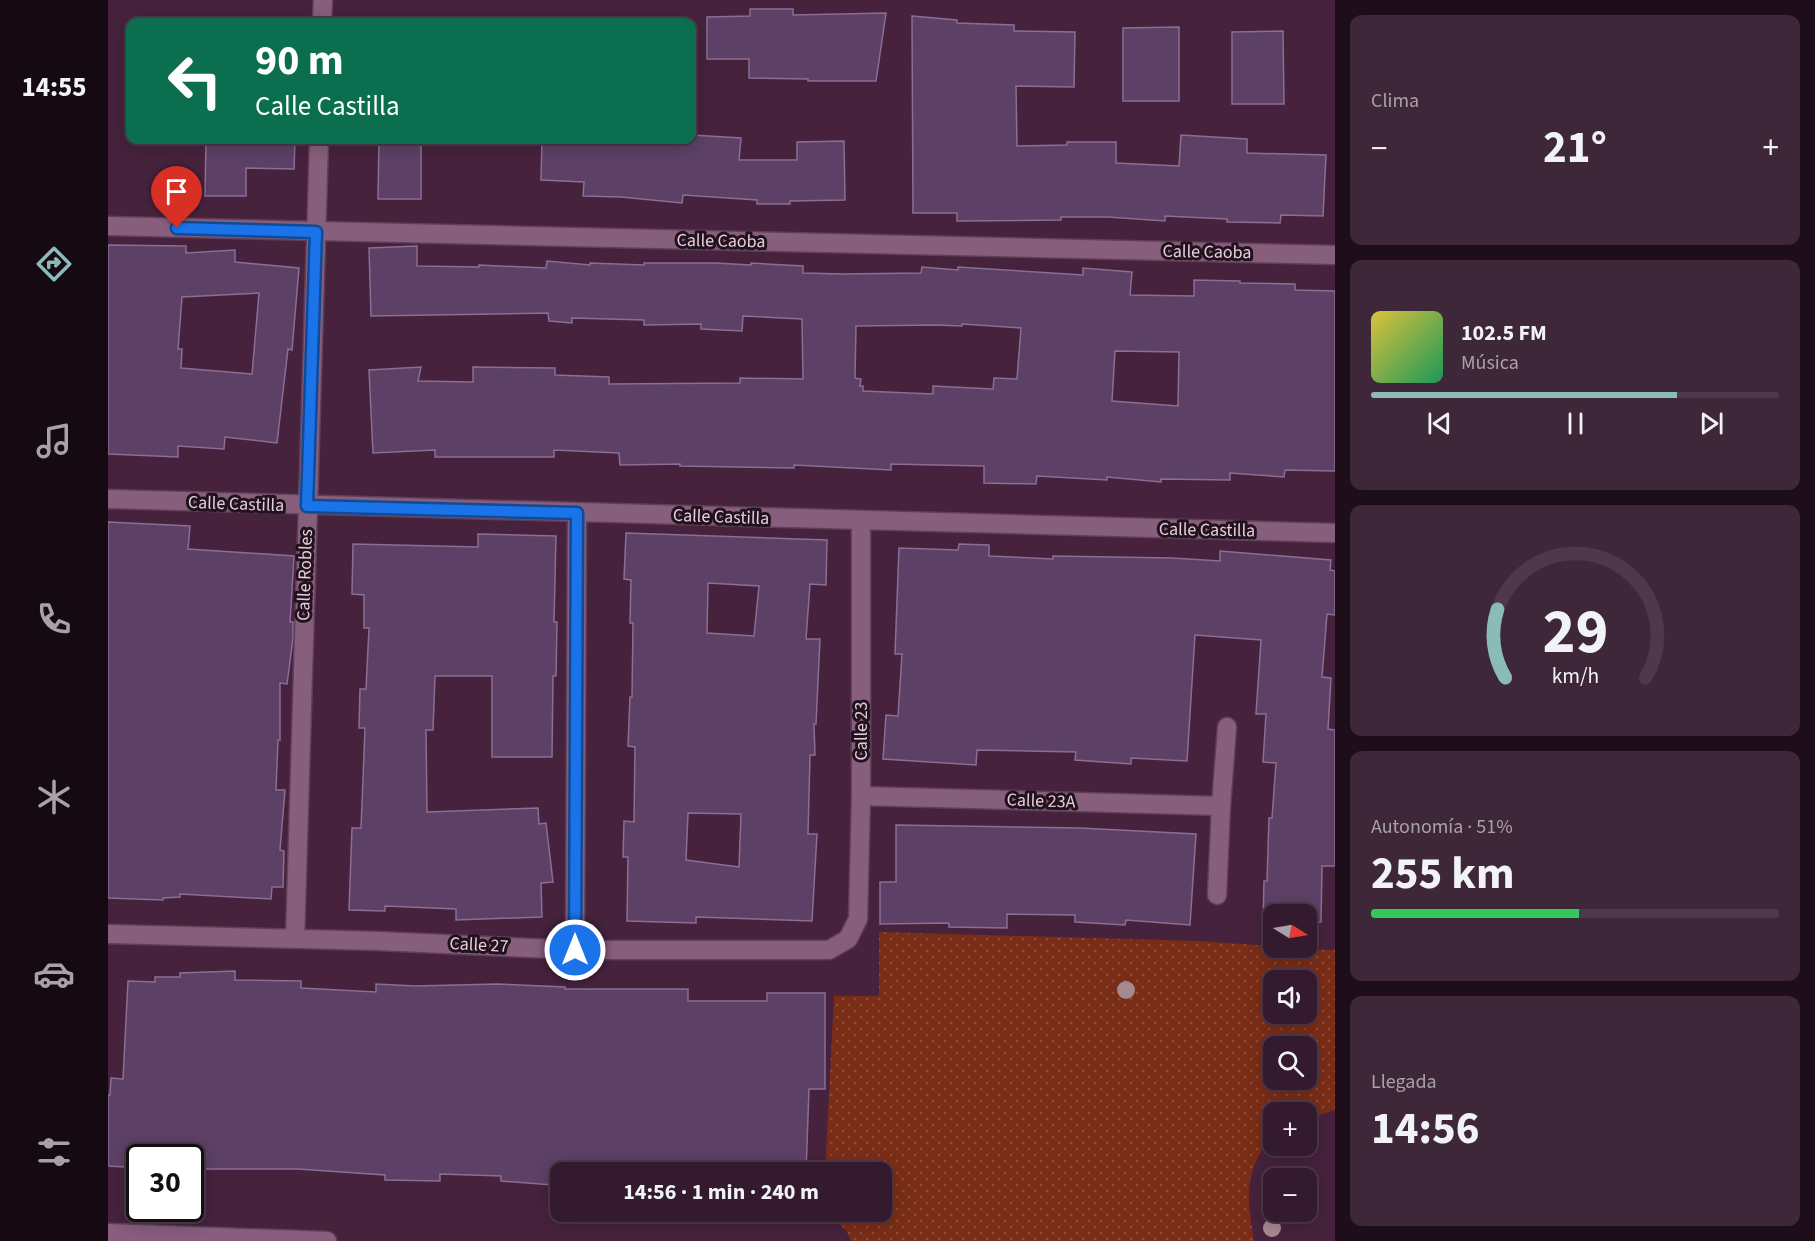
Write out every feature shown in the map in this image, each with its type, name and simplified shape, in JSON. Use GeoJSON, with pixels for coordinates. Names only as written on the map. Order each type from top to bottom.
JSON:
{"type":"FeatureCollection","features":[{"type":"Feature","properties":{"kind":"street"},"geometry":{"type":"LineString","coordinates":[[322,18],[323,0]]}},
{"type":"Feature","properties":{"kind":"street","name":"Calle Robles"},"geometry":{"type":"LineString","coordinates":[[295,939],[319,144]]}},
{"type":"Feature","properties":{"kind":"street","name":"Calle Caoba"},"geometry":{"type":"LineString","coordinates":[[108,226],[1335,255]]}},
{"type":"Feature","properties":{"kind":"street","name":"Calle Castilla"},"geometry":{"type":"LineString","coordinates":[[108,499],[1335,533]]}},
{"type":"Feature","properties":{"kind":"street"},"geometry":{"type":"LineString","coordinates":[[575,950],[577,513]]}},
{"type":"Feature","properties":{"kind":"street","name":"Calle 23"},"geometry":{"type":"LineString","coordinates":[[848,939],[858,919],[861,796],[861,521]]}},
{"type":"Feature","properties":{"kind":"street"},"geometry":{"type":"LineString","coordinates":[[1218,895],[1227,727]]}},
{"type":"Feature","properties":{"kind":"street","name":"Calle 23A"},"geometry":{"type":"LineString","coordinates":[[861,796],[1221,806]]}},
{"type":"Feature","properties":{"kind":"street","name":"Calle 27"},"geometry":{"type":"LineString","coordinates":[[108,934],[575,950],[828,950],[848,939]]}},
{"type":"Feature","properties":{"kind":"street"},"geometry":{"type":"LineString","coordinates":[[108,1233],[327,1241]]}},
{"type":"Feature","properties":{"kind":"shaded area"},"geometry":{"type":"Polygon","coordinates":[[[879,932],[1198,941],[1263,945],[1263,958],[1317,958],[1317,949],[1335,950],[1335,1110],[1317,1116],[1317,1102],[1263,1102],[1263,1148],[1254,1166],[1250,1185],[1249,1203],[1254,1241],[851,1241],[847,1232],[838,1222],[892,1222],[892,1162],[826,1162],[834,996],[879,996],[879,932]]]}},
{"type":"Feature","properties":{"kind":"building"},"geometry":{"type":"Polygon","coordinates":[[[750,9],[793,9],[793,15],[886,13],[876,81],[749,78],[749,59],[707,59],[707,17],[750,16],[750,9]]]}},
{"type":"Feature","properties":{"kind":"building"},"geometry":{"type":"Polygon","coordinates":[[[912,16],[957,20],[957,23],[1014,25],[1014,31],[1075,32],[1074,87],[1016,86],[1017,146],[1067,145],[1067,142],[1116,142],[1116,163],[1179,166],[1181,135],[1247,139],[1247,153],[1326,155],[1323,216],[1281,215],[1280,223],[1227,222],[1227,219],[1165,216],[1165,221],[1108,217],[1061,217],[1061,220],[957,221],[957,213],[913,213],[912,16]]]}},
{"type":"Feature","properties":{"kind":"building"},"geometry":{"type":"Polygon","coordinates":[[[1179,27],[1179,101],[1123,101],[1123,28],[1179,27]]]}},
{"type":"Feature","properties":{"kind":"building"},"geometry":{"type":"Polygon","coordinates":[[[1283,31],[1284,104],[1232,104],[1232,32],[1283,31]]]}},
{"type":"Feature","properties":{"kind":"building"},"geometry":{"type":"Polygon","coordinates":[[[696,135],[741,138],[739,160],[797,160],[797,142],[844,141],[845,200],[757,204],[757,200],[683,195],[682,203],[583,196],[584,182],[541,180],[542,144],[696,144],[696,135]]]}},
{"type":"Feature","properties":{"kind":"building"},"geometry":{"type":"Polygon","coordinates":[[[206,144],[295,144],[294,169],[246,168],[246,196],[205,196],[206,144]]]}},
{"type":"Feature","properties":{"kind":"building"},"geometry":{"type":"Polygon","coordinates":[[[379,144],[421,144],[421,199],[378,199],[379,144]]]}},
{"type":"Feature","properties":{"kind":"building"},"geometry":{"type":"Polygon","coordinates":[[[108,245],[186,246],[186,253],[235,250],[235,262],[299,268],[292,350],[288,349],[277,443],[225,437],[224,449],[178,446],[178,457],[108,454],[108,245]],[[259,293],[182,297],[178,349],[182,349],[181,368],[252,374],[259,293]]]}},
{"type":"Feature","properties":{"kind":"building"},"geometry":{"type":"Polygon","coordinates":[[[417,246],[417,266],[479,267],[479,265],[546,268],[547,261],[590,265],[590,263],[751,265],[751,263],[803,266],[803,273],[921,273],[922,267],[958,270],[958,267],[1083,275],[1083,268],[1132,272],[1130,295],[1194,296],[1194,280],[1295,284],[1295,290],[1335,291],[1335,471],[1285,470],[1284,477],[1230,473],[1230,480],[1161,479],[1161,482],[1107,477],[1107,480],[1037,476],[1036,484],[984,483],[984,466],[891,464],[891,470],[794,465],[794,468],[680,466],[680,464],[620,465],[619,453],[554,450],[554,457],[435,457],[435,450],[373,453],[369,370],[421,367],[418,381],[473,382],[473,367],[555,368],[555,375],[609,377],[609,384],[740,383],[740,378],[803,379],[802,319],[743,316],[742,331],[701,329],[701,324],[644,325],[644,320],[572,318],[572,323],[549,321],[548,313],[371,316],[369,248],[417,246]],[[962,324],[962,326],[856,326],[855,378],[861,379],[860,386],[863,386],[863,391],[933,394],[933,386],[993,389],[994,378],[1017,379],[1021,328],[962,324]],[[1115,351],[1112,401],[1178,406],[1179,352],[1115,351]]]}},
{"type":"Feature","properties":{"kind":"building"},"geometry":{"type":"Polygon","coordinates":[[[108,522],[190,526],[188,549],[294,556],[290,622],[293,622],[293,638],[287,684],[280,683],[280,740],[278,740],[276,790],[285,790],[280,850],[284,851],[283,887],[272,887],[271,899],[180,894],[180,897],[163,898],[163,900],[108,898],[108,522]]]}},
{"type":"Feature","properties":{"kind":"building"},"geometry":{"type":"Polygon","coordinates":[[[626,533],[827,540],[826,585],[810,584],[806,639],[820,639],[816,724],[814,724],[815,755],[810,755],[808,834],[817,834],[812,921],[696,917],[696,923],[627,921],[628,857],[623,857],[624,821],[634,822],[635,747],[628,746],[630,697],[632,697],[631,580],[624,579],[626,533]],[[708,583],[707,633],[754,636],[759,586],[708,583]],[[688,813],[686,860],[739,867],[741,814],[688,813]]]}},
{"type":"Feature","properties":{"kind":"building"},"geometry":{"type":"Polygon","coordinates":[[[478,534],[556,536],[554,622],[557,622],[556,676],[553,676],[552,757],[492,757],[492,676],[435,676],[433,730],[426,730],[427,812],[538,808],[539,824],[546,823],[553,882],[541,883],[542,917],[456,920],[456,909],[385,906],[385,911],[349,910],[352,828],[361,828],[365,728],[359,728],[360,689],[366,689],[369,628],[364,628],[364,595],[352,594],[353,544],[478,547],[478,534]]]}},
{"type":"Feature","properties":{"kind":"building"},"geometry":{"type":"Polygon","coordinates":[[[959,544],[989,545],[989,556],[1053,559],[1053,556],[1220,561],[1220,551],[1331,560],[1330,570],[1335,571],[1335,615],[1327,614],[1322,677],[1331,678],[1328,729],[1335,730],[1335,866],[1322,866],[1321,922],[1317,922],[1317,904],[1263,904],[1264,881],[1267,881],[1269,818],[1272,818],[1276,763],[1263,762],[1266,714],[1256,714],[1261,640],[1195,635],[1187,761],[1131,758],[1131,764],[1075,760],[1076,752],[977,750],[976,765],[883,759],[886,715],[898,716],[902,654],[895,654],[899,548],[958,550],[959,544]]]}},
{"type":"Feature","properties":{"kind":"building"},"geometry":{"type":"Polygon","coordinates":[[[896,825],[1080,828],[1196,834],[1190,925],[1126,920],[1125,925],[1075,922],[1075,915],[1007,914],[1007,928],[949,927],[949,923],[880,924],[880,882],[896,882],[896,825]]]}},
{"type":"Feature","properties":{"kind":"building"},"geometry":{"type":"Polygon","coordinates":[[[235,971],[235,980],[301,981],[301,988],[376,992],[376,984],[415,986],[497,984],[565,987],[565,989],[688,989],[688,1001],[767,1001],[767,993],[825,993],[825,1089],[809,1089],[806,1162],[550,1162],[550,1185],[501,1181],[501,1176],[440,1174],[440,1181],[385,1180],[385,1175],[298,1169],[204,1169],[204,1144],[126,1144],[126,1167],[108,1166],[108,1095],[110,1095],[111,1078],[123,1079],[128,981],[155,982],[155,977],[180,977],[180,973],[235,971]]]}},
{"type":"Feature","properties":{"kind":"route"},"geometry":{"type":"LineString","coordinates":[[177,228],[316,232],[307,506],[577,513],[575,950]]}}]}
